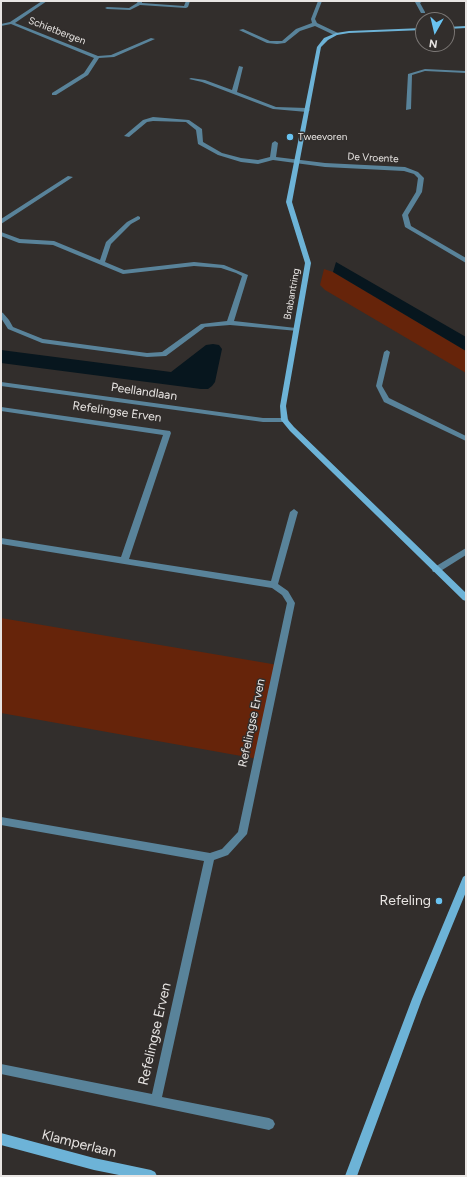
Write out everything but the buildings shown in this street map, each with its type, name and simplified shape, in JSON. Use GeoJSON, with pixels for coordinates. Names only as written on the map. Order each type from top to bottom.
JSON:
{"type":"FeatureCollection","features":[{"type":"Feature","properties":{"kind":"street","name":"Schietbergen"},"geometry":{"type":"LineString","coordinates":[[1,25],[11,23],[45,1]]}},
{"type":"Feature","properties":{"kind":"street"},"geometry":{"type":"LineString","coordinates":[[107,8],[130,9],[140,3],[186,7],[188,1]]}},
{"type":"Feature","properties":{"kind":"street"},"geometry":{"type":"LineString","coordinates":[[315,24],[313,19],[320,1]]}},
{"type":"Feature","properties":{"kind":"street"},"geometry":{"type":"LineString","coordinates":[[418,1],[423,12]]}},
{"type":"Feature","properties":{"kind":"street","name":"Schietbergen"},"geometry":{"type":"LineString","coordinates":[[11,23],[97,56],[112,56],[153,39]]}},
{"type":"Feature","properties":{"kind":"street"},"geometry":{"type":"LineString","coordinates":[[241,30],[269,42],[277,43],[292,36],[298,30],[315,24],[336,34]]}},
{"type":"Feature","properties":{"kind":"street"},"geometry":{"type":"LineString","coordinates":[[455,28],[466,27]]}},
{"type":"Feature","properties":{"kind":"street","name":"Brabantring"},"geometry":{"type":"LineString","coordinates":[[285,420],[283,406],[308,263],[289,202],[319,47],[326,39],[336,34],[349,32],[415,29]]}},
{"type":"Feature","properties":{"kind":"street","name":"Schietbergen"},"geometry":{"type":"LineString","coordinates":[[54,94],[86,74],[97,56]]}},
{"type":"Feature","properties":{"kind":"street"},"geometry":{"type":"LineString","coordinates":[[234,92],[241,67]]}},
{"type":"Feature","properties":{"kind":"street"},"geometry":{"type":"LineString","coordinates":[[408,109],[410,74],[425,70],[466,72]]}},
{"type":"Feature","properties":{"kind":"street"},"geometry":{"type":"LineString","coordinates":[[191,79],[203,81],[276,108],[307,110]]}},
{"type":"Feature","properties":{"kind":"street"},"geometry":{"type":"LineString","coordinates":[[127,136],[145,121],[153,119],[187,121],[199,129],[200,143],[220,154],[241,160],[258,162],[272,158],[297,162]]}},
{"type":"Feature","properties":{"kind":"street"},"geometry":{"type":"LineString","coordinates":[[272,158],[275,143]]}},
{"type":"Feature","properties":{"kind":"street","name":"De Vroente"},"geometry":{"type":"LineString","coordinates":[[297,162],[405,169],[416,173],[421,178],[419,192],[405,215],[408,226],[466,261]]}},
{"type":"Feature","properties":{"kind":"street"},"geometry":{"type":"LineString","coordinates":[[1,222],[70,177]]}},
{"type":"Feature","properties":{"kind":"street"},"geometry":{"type":"LineString","coordinates":[[102,264],[108,243],[129,223],[138,218]]}},
{"type":"Feature","properties":{"kind":"street"},"geometry":{"type":"LineString","coordinates":[[1,234],[19,241],[54,244],[123,272],[194,264],[222,266],[238,272],[245,275],[230,323]]}},
{"type":"Feature","properties":{"kind":"street"},"geometry":{"type":"LineString","coordinates":[[1,314],[7,321],[10,328],[42,341],[147,355],[164,354],[203,325],[230,323],[296,330]]}},
{"type":"Feature","properties":{"kind":"street"},"geometry":{"type":"LineString","coordinates":[[387,352],[379,386],[386,400],[466,439]]}},
{"type":"Feature","properties":{"kind":"street","name":"Peellandlaan"},"geometry":{"type":"LineString","coordinates":[[1,384],[264,420],[285,420]]}},
{"type":"Feature","properties":{"kind":"street","name":"Refelingse Erven"},"geometry":{"type":"LineString","coordinates":[[1,409],[166,433],[124,561]]}},
{"type":"Feature","properties":{"kind":"street"},"geometry":{"type":"LineString","coordinates":[[285,420],[466,598]]}},
{"type":"Feature","properties":{"kind":"street"},"geometry":{"type":"LineString","coordinates":[[1,541],[274,585],[294,512]]}},
{"type":"Feature","properties":{"kind":"street"},"geometry":{"type":"LineString","coordinates":[[436,570],[466,551]]}},
{"type":"Feature","properties":{"kind":"street","name":"Refelingse Erven"},"geometry":{"type":"LineString","coordinates":[[156,1100],[210,857],[225,852],[242,834],[291,603],[285,593],[274,585]]}},
{"type":"Feature","properties":{"kind":"street"},"geometry":{"type":"LineString","coordinates":[[1,822],[210,857]]}},
{"type":"Feature","properties":{"kind":"street"},"geometry":{"type":"LineString","coordinates":[[351,1176],[417,999],[466,880]]}},
{"type":"Feature","properties":{"kind":"street","name":"Refelingse Erven"},"geometry":{"type":"LineString","coordinates":[[1,1069],[269,1124]]}},
{"type":"Feature","properties":{"kind":"street","name":"Klamperlaan"},"geometry":{"type":"LineString","coordinates":[[1,1139],[94,1164],[150,1176]]}},
{"type":"Feature","properties":{"kind":"shaded area"},"geometry":{"type":"Polygon","coordinates":[[[336,262],[466,337],[466,351],[333,272],[336,262]]]}},
{"type":"Feature","properties":{"kind":"shaded area"},"geometry":{"type":"Polygon","coordinates":[[[324,269],[333,272],[466,351],[466,373],[325,290],[320,285],[324,269]]]}},
{"type":"Feature","properties":{"kind":"shaded area"},"geometry":{"type":"Polygon","coordinates":[[[206,345],[219,345],[222,349],[215,382],[208,389],[1,363],[1,350],[171,372],[206,345]]]}},
{"type":"Feature","properties":{"kind":"shaded area"},"geometry":{"type":"Polygon","coordinates":[[[1,618],[278,665],[258,759],[1,713],[1,618]]]}},
{"type":"Feature","properties":{"kind":"place","name":"Tweevoren"},"geometry":{"type":"Point","coordinates":[290,137]}},
{"type":"Feature","properties":{"kind":"place","name":"Refeling"},"geometry":{"type":"Point","coordinates":[439,901]}}]}
